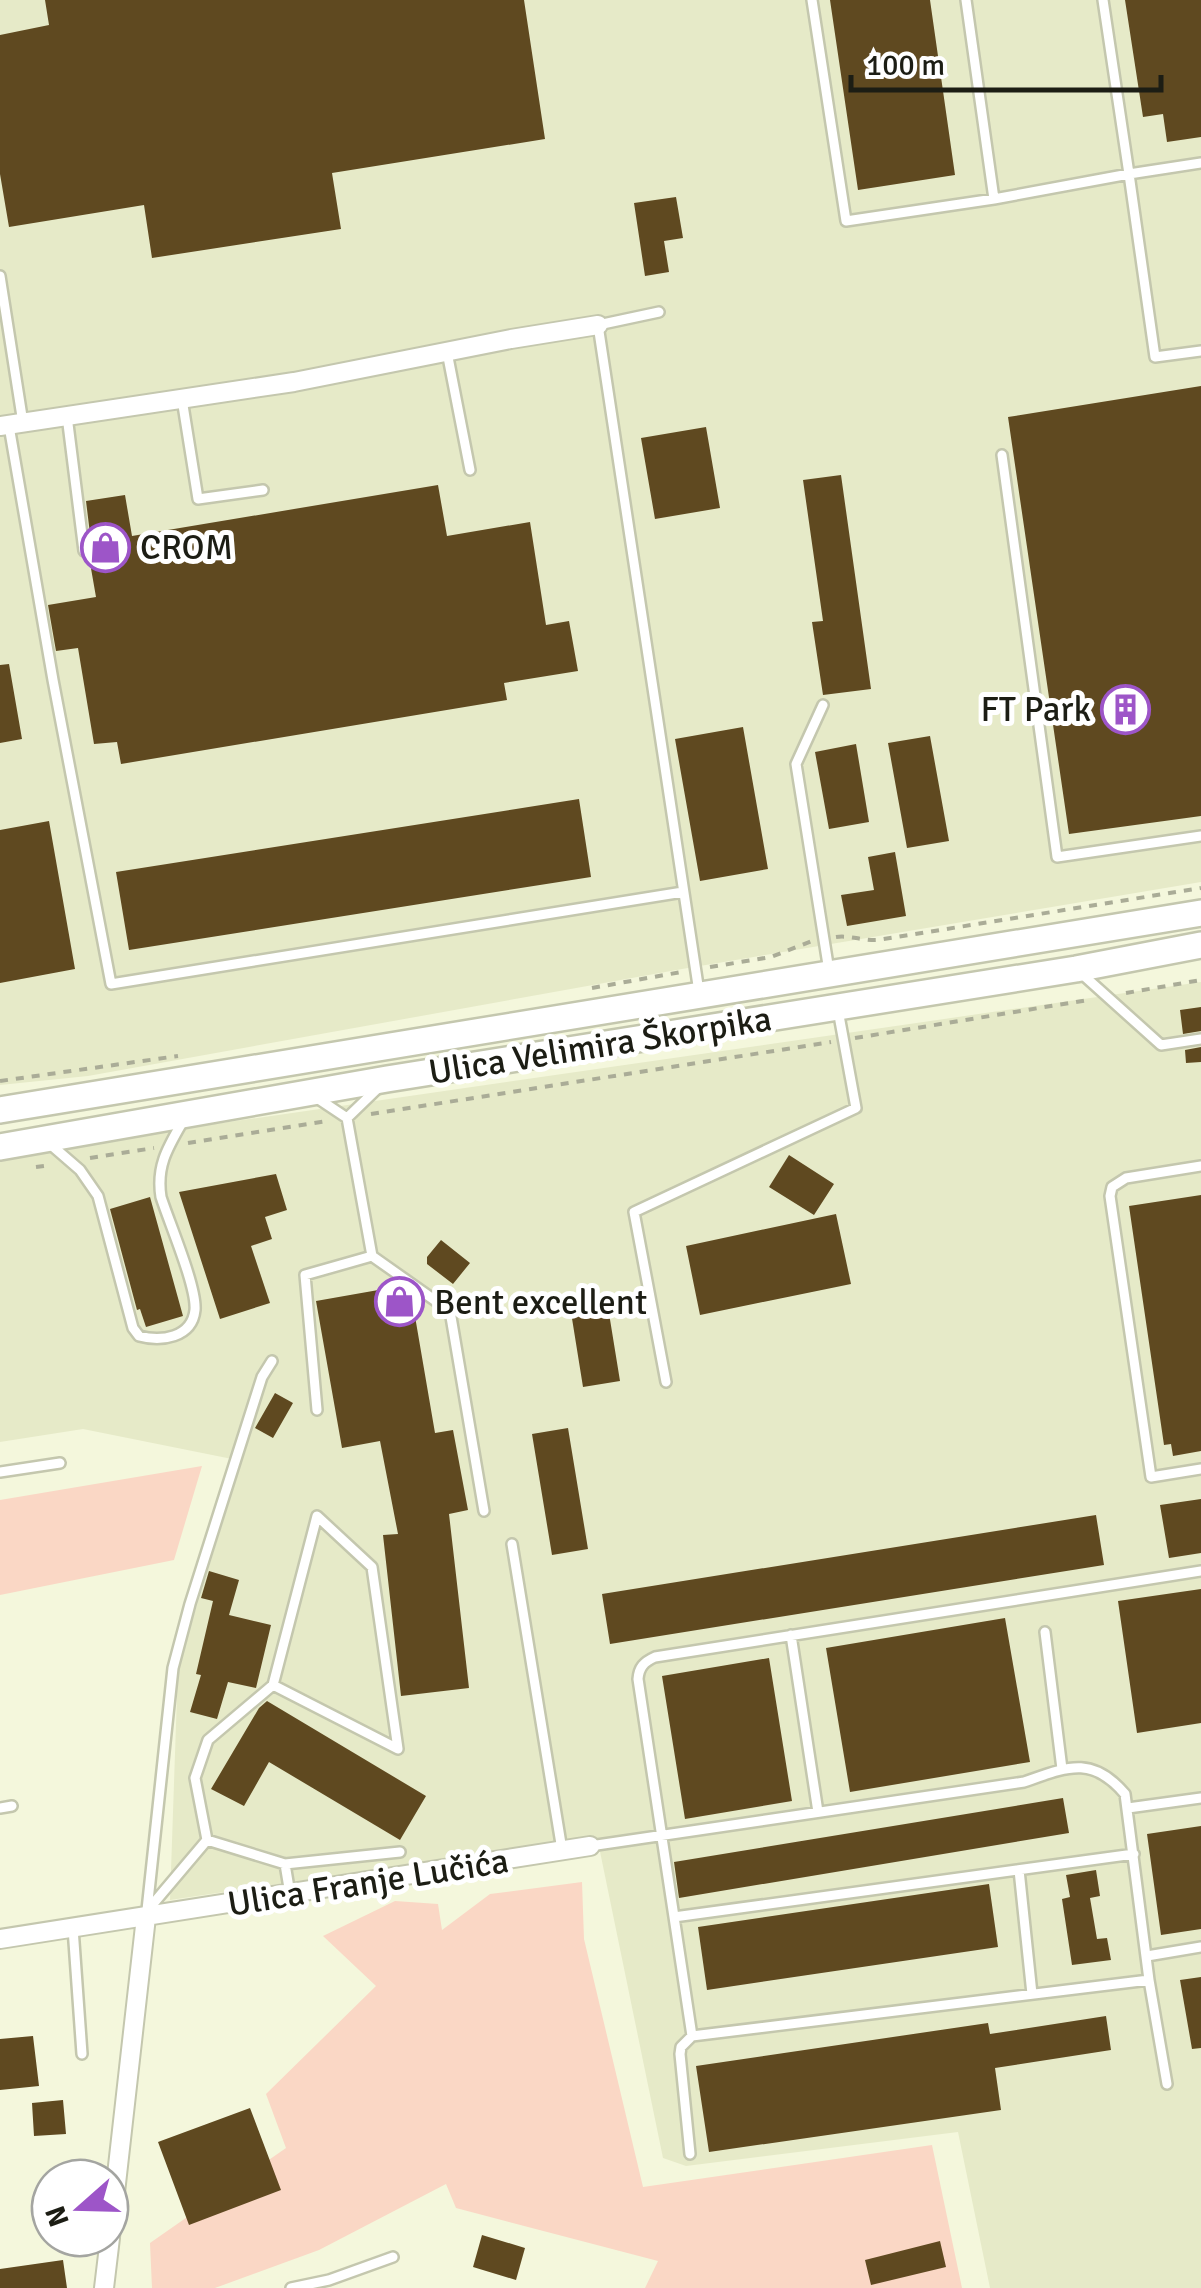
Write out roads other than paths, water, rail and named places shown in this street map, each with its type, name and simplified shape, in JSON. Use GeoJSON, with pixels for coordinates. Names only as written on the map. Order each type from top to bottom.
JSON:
{"type":"FeatureCollection","features":[{"type":"Feature","properties":{"kind":"main road","name":"Ulica Velimira Škorpika"},"geometry":{"type":"LineString","coordinates":[[0,1110],[1201,913]]}},
{"type":"Feature","properties":{"kind":"main road","name":"Ulica Velimira Škorpika"},"geometry":{"type":"LineString","coordinates":[[0,1147],[387,1078],[1076,969],[1201,945]]}},
{"type":"Feature","properties":{"kind":"street"},"geometry":{"type":"LineString","coordinates":[[11,424],[294,382],[598,324]]}},
{"type":"Feature","properties":{"kind":"street","name":"Ulica Franje Lučića"},"geometry":{"type":"LineString","coordinates":[[0,1939],[590,1846]]}},
{"type":"Feature","properties":{"kind":"street"},"geometry":{"type":"LineString","coordinates":[[119,2158],[147,1914]]}},
{"type":"Feature","properties":{"kind":"street"},"geometry":{"type":"LineString","coordinates":[[104,2288],[108,2258]]}},
{"type":"Feature","properties":{"kind":"lane"},"geometry":{"type":"LineString","coordinates":[[812,0],[846,221],[1201,164]]}},
{"type":"Feature","properties":{"kind":"lane"},"geometry":{"type":"LineString","coordinates":[[966,0],[994,199]]}},
{"type":"Feature","properties":{"kind":"lane"},"geometry":{"type":"LineString","coordinates":[[1103,0],[1155,357],[1201,351]]}},
{"type":"Feature","properties":{"kind":"lane"},"geometry":{"type":"LineString","coordinates":[[0,276],[11,424],[53,680],[111,984],[684,892]]}},
{"type":"Feature","properties":{"kind":"lane"},"geometry":{"type":"LineString","coordinates":[[659,312],[598,324],[699,995]]}},
{"type":"Feature","properties":{"kind":"lane"},"geometry":{"type":"LineString","coordinates":[[447,352],[470,470]]}},
{"type":"Feature","properties":{"kind":"lane"},"geometry":{"type":"LineString","coordinates":[[182,399],[198,499],[263,490]]}},
{"type":"Feature","properties":{"kind":"lane"},"geometry":{"type":"LineString","coordinates":[[67,416],[84,551]]}},
{"type":"Feature","properties":{"kind":"lane"},"geometry":{"type":"LineString","coordinates":[[1002,455],[1057,857],[1201,836]]}},
{"type":"Feature","properties":{"kind":"lane"},"geometry":{"type":"LineString","coordinates":[[823,704],[796,764],[830,974]]}},
{"type":"Feature","properties":{"kind":"lane"},"geometry":{"type":"LineString","coordinates":[[1076,969],[1161,1044],[1201,1039]]}},
{"type":"Feature","properties":{"kind":"lane"},"geometry":{"type":"LineString","coordinates":[[666,1382],[634,1212],[856,1108],[838,1007]]}},
{"type":"Feature","properties":{"kind":"lane"},"geometry":{"type":"LineString","coordinates":[[347,1118],[387,1078]]}},
{"type":"Feature","properties":{"kind":"lane"},"geometry":{"type":"LineString","coordinates":[[310,1094],[347,1118],[372,1256],[450,1311],[484,1511]]}},
{"type":"Feature","properties":{"kind":"lane"},"geometry":{"type":"LineString","coordinates":[[44,1139],[80,1170],[98,1196],[133,1328],[139,1336],[176,1336],[186,1330],[195,1309],[158,1182],[169,1146],[187,1114]]}},
{"type":"Feature","properties":{"kind":"lane"},"geometry":{"type":"LineString","coordinates":[[1201,1166],[1126,1178],[1112,1187],[1110,1196],[1151,1477],[1201,1469]]}},
{"type":"Feature","properties":{"kind":"lane"},"geometry":{"type":"LineString","coordinates":[[317,1410],[305,1274],[372,1256]]}},
{"type":"Feature","properties":{"kind":"lane"},"geometry":{"type":"LineString","coordinates":[[147,1914],[172,1668],[262,1376],[272,1361]]}},
{"type":"Feature","properties":{"kind":"lane"},"geometry":{"type":"LineString","coordinates":[[0,1472],[60,1462]]}},
{"type":"Feature","properties":{"kind":"lane"},"geometry":{"type":"LineString","coordinates":[[147,1914],[207,1840],[195,1778],[208,1740],[273,1685],[317,1516],[372,1567],[398,1749],[273,1685]]}},
{"type":"Feature","properties":{"kind":"lane"},"geometry":{"type":"LineString","coordinates":[[512,1544],[562,1850]]}},
{"type":"Feature","properties":{"kind":"lane"},"geometry":{"type":"LineString","coordinates":[[692,2036],[638,1670],[655,1656],[1201,1570]]}},
{"type":"Feature","properties":{"kind":"lane"},"geometry":{"type":"LineString","coordinates":[[1045,1632],[1062,1769]]}},
{"type":"Feature","properties":{"kind":"lane"},"geometry":{"type":"LineString","coordinates":[[791,1635],[818,1812]]}},
{"type":"Feature","properties":{"kind":"lane"},"geometry":{"type":"LineString","coordinates":[[590,1846],[1024,1782],[1084,1766],[1115,1782],[1125,1794],[1167,2084]]}},
{"type":"Feature","properties":{"kind":"lane"},"geometry":{"type":"LineString","coordinates":[[1128,1808],[1201,1798]]}},
{"type":"Feature","properties":{"kind":"lane"},"geometry":{"type":"LineString","coordinates":[[0,1808],[12,1806]]}},
{"type":"Feature","properties":{"kind":"lane"},"geometry":{"type":"LineString","coordinates":[[207,1840],[285,1864],[400,1852]]}},
{"type":"Feature","properties":{"kind":"lane"},"geometry":{"type":"LineString","coordinates":[[674,1917],[1134,1854]]}},
{"type":"Feature","properties":{"kind":"lane"},"geometry":{"type":"LineString","coordinates":[[285,1864],[290,1894]]}},
{"type":"Feature","properties":{"kind":"lane"},"geometry":{"type":"LineString","coordinates":[[1019,1870],[1032,1994]]}},
{"type":"Feature","properties":{"kind":"lane"},"geometry":{"type":"LineString","coordinates":[[73,1928],[82,2054]]}},
{"type":"Feature","properties":{"kind":"lane"},"geometry":{"type":"LineString","coordinates":[[1146,1956],[1201,1948]]}},
{"type":"Feature","properties":{"kind":"lane"},"geometry":{"type":"LineString","coordinates":[[690,2154],[680,2054],[681,2046],[692,2036],[1149,1980]]}},
{"type":"Feature","properties":{"kind":"lane"},"geometry":{"type":"LineString","coordinates":[[290,2288],[329,2280],[393,2257]]}},
{"type":"Feature","properties":{"kind":"place","name":"CROM"},"geometry":{"type":"Point","coordinates":[105,547]}},
{"type":"Feature","properties":{"kind":"place","name":"FT Park"},"geometry":{"type":"Point","coordinates":[1126,709]}},
{"type":"Feature","properties":{"kind":"place","name":"Bent excellent"},"geometry":{"type":"Point","coordinates":[399,1302]}}]}
